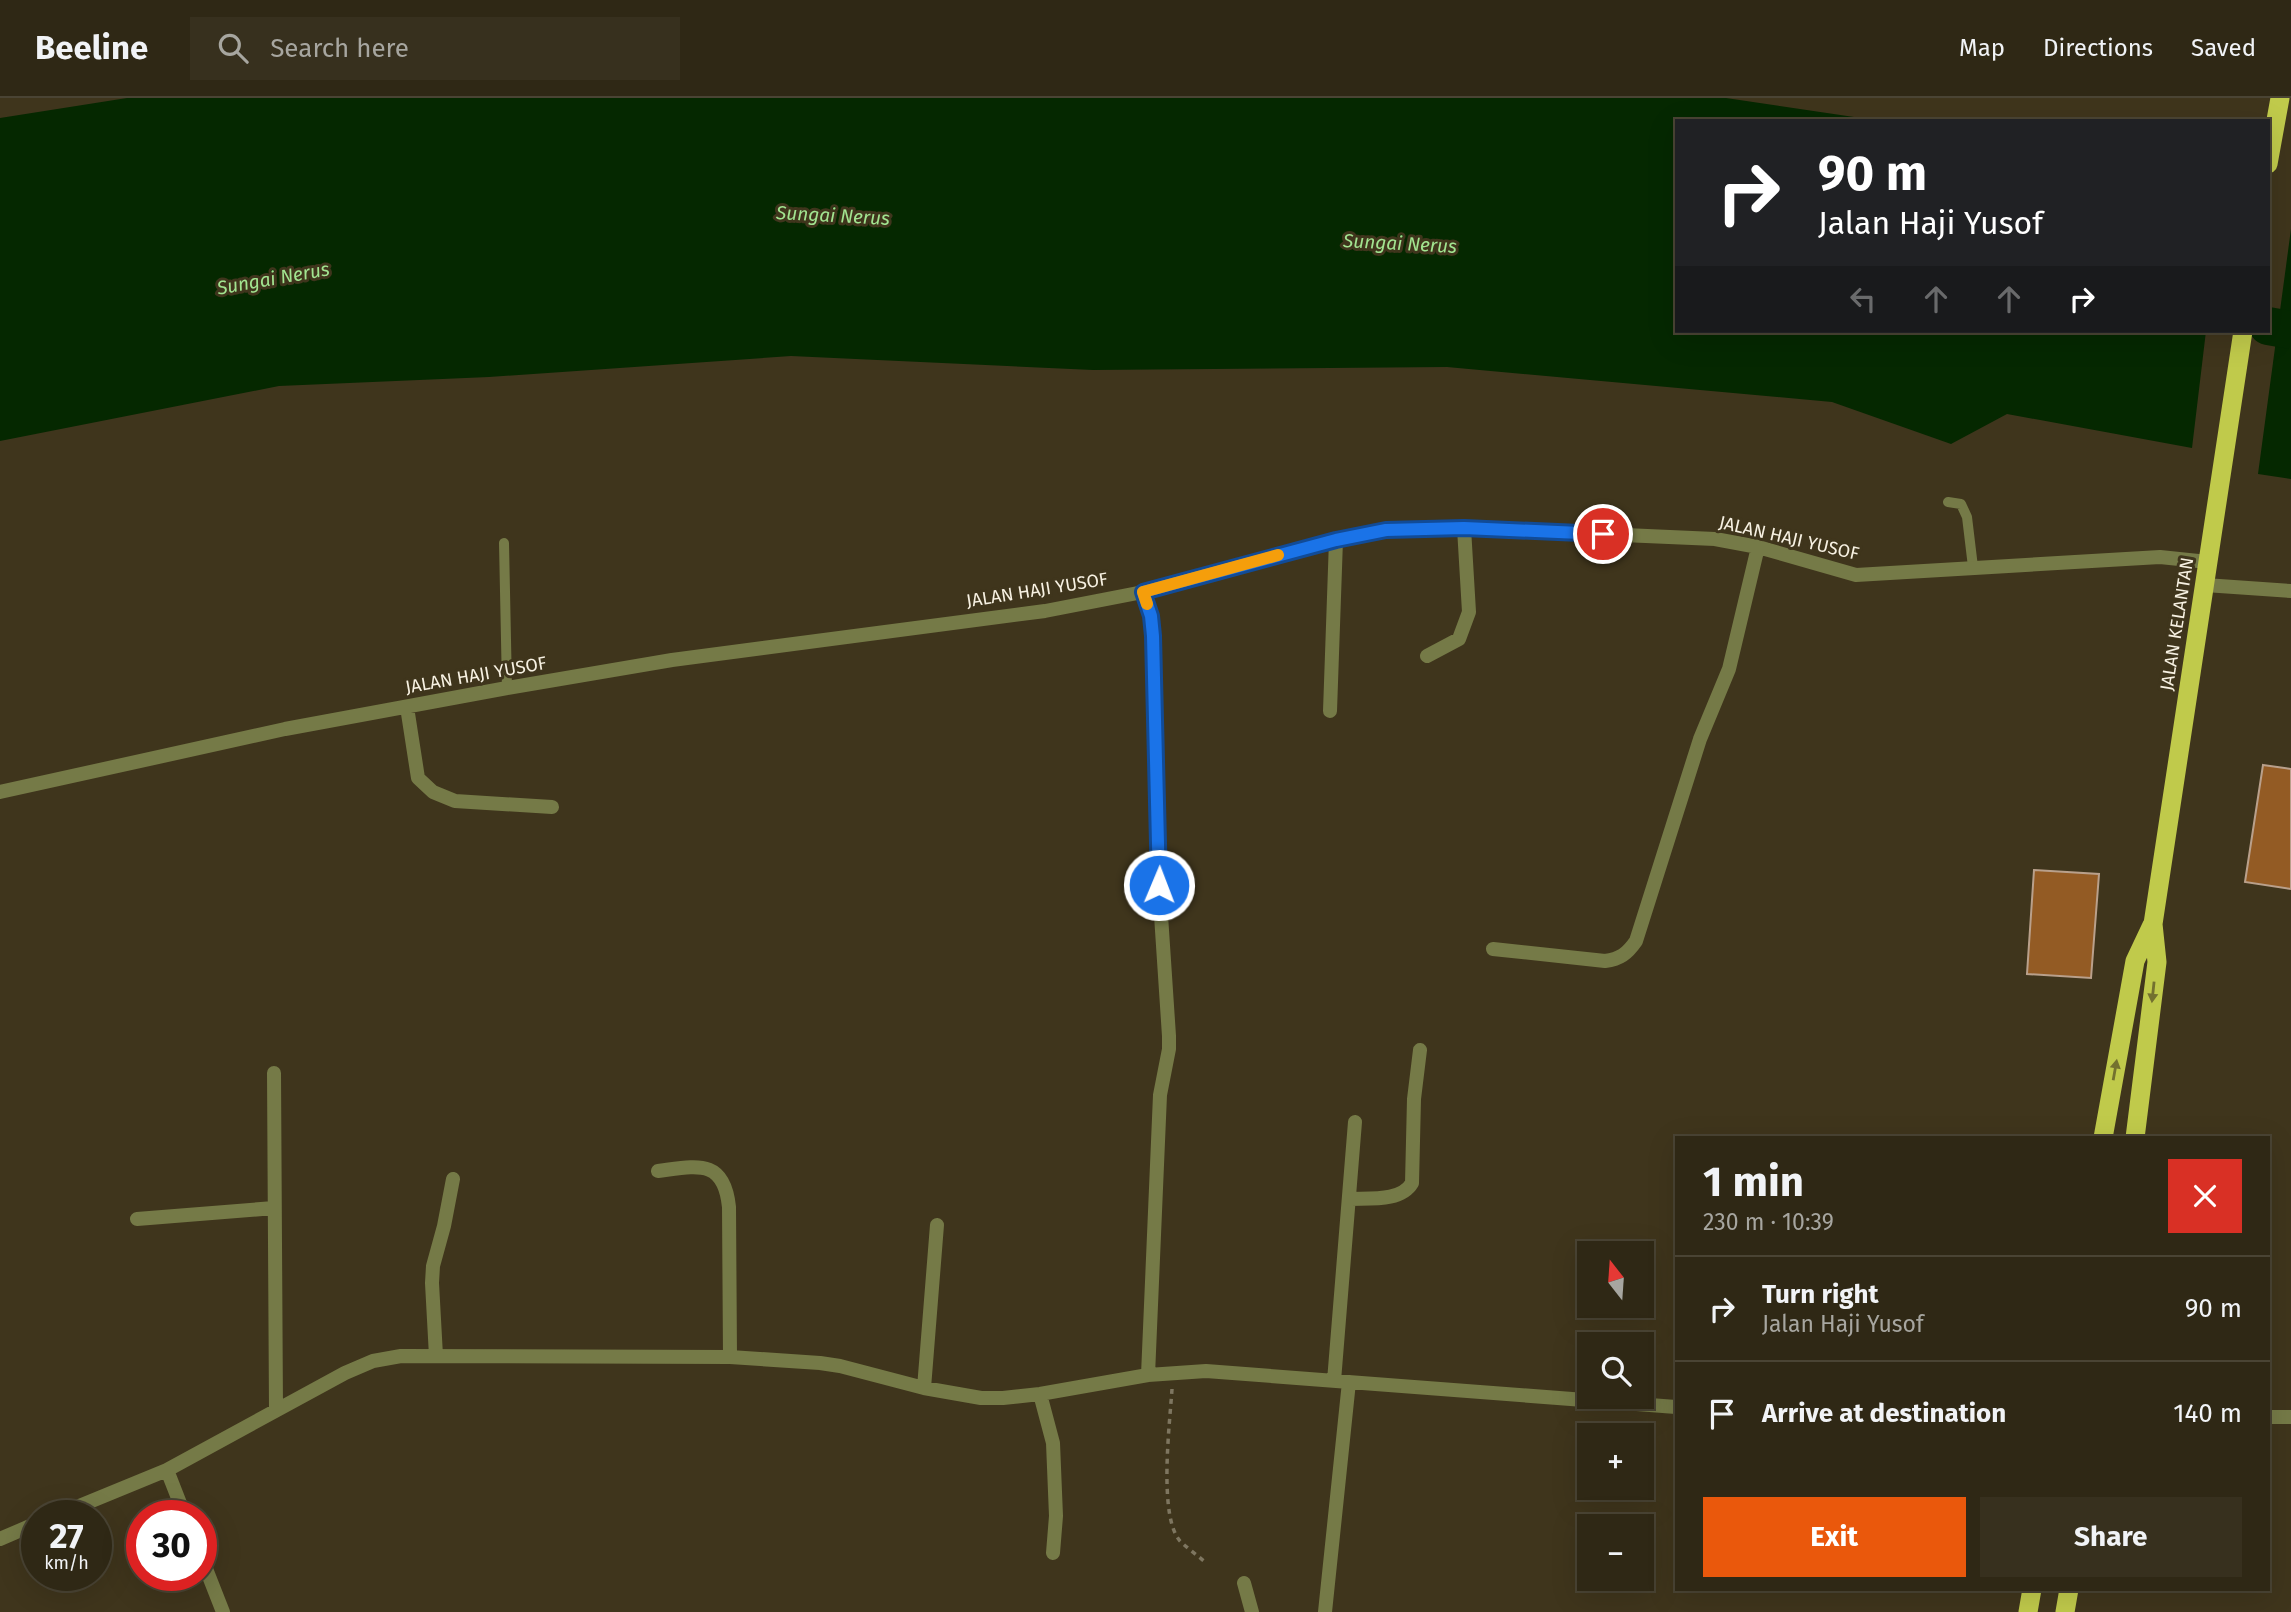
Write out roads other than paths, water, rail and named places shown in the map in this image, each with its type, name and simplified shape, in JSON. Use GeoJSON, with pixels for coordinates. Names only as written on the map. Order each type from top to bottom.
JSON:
{"type":"FeatureCollection","features":[{"type":"Feature","properties":{"kind":"highway"},"geometry":{"type":"LineString","coordinates":[[2270,150],[2280,98]]}},
{"type":"Feature","properties":{"kind":"highway","name":"JALAN KELANTAN"},"geometry":{"type":"LineString","coordinates":[[2135,1136],[2157,962],[2153,924],[2243,333]]}},
{"type":"Feature","properties":{"kind":"highway","name":"JALAN KELANTAN"},"geometry":{"type":"LineString","coordinates":[[2103,1136],[2135,961],[2153,924]]}},
{"type":"Feature","properties":{"kind":"highway"},"geometry":{"type":"LineString","coordinates":[[2028,1612],[2032,1591]]}},
{"type":"Feature","properties":{"kind":"highway"},"geometry":{"type":"LineString","coordinates":[[2064,1612],[2069,1591]]}},
{"type":"Feature","properties":{"kind":"street","name":"JALAN HAJI YUSOF"},"geometry":{"type":"LineString","coordinates":[[0,793],[285,729],[507,688],[672,660],[1045,611],[1143,592],[1336,540],[1386,530],[1464,528],[1715,539],[1758,547],[1856,575],[2160,557],[2208,562]]}},
{"type":"Feature","properties":{"kind":"street"},"geometry":{"type":"LineString","coordinates":[[1427,656],[1459,639],[1469,612],[1464,528]]}},
{"type":"Feature","properties":{"kind":"street"},"geometry":{"type":"LineString","coordinates":[[1330,710],[1336,540]]}},
{"type":"Feature","properties":{"kind":"street"},"geometry":{"type":"LineString","coordinates":[[1493,949],[1605,961],[1616,960],[1627,954],[1636,941],[1700,739],[1729,669],[1758,547]]}},
{"type":"Feature","properties":{"kind":"street"},"geometry":{"type":"LineString","coordinates":[[2205,585],[2291,591]]}},
{"type":"Feature","properties":{"kind":"street"},"geometry":{"type":"LineString","coordinates":[[1143,592],[1151,616],[1153,636],[1159,885],[1169,1036],[1160,1095],[1148,1375]]}},
{"type":"Feature","properties":{"kind":"street"},"geometry":{"type":"LineString","coordinates":[[407,707],[418,778],[433,792],[455,801],[552,807]]}},
{"type":"Feature","properties":{"kind":"street"},"geometry":{"type":"LineString","coordinates":[[1349,1199],[1399,1195],[1408,1190],[1412,1183],[1414,1099],[1420,1050]]}},
{"type":"Feature","properties":{"kind":"street"},"geometry":{"type":"LineString","coordinates":[[274,1073],[276,1410]]}},
{"type":"Feature","properties":{"kind":"street"},"geometry":{"type":"LineString","coordinates":[[1334,1381],[1355,1122]]}},
{"type":"Feature","properties":{"kind":"street"},"geometry":{"type":"LineString","coordinates":[[658,1171],[695,1167],[706,1169],[719,1176],[727,1187],[730,1207],[730,1357]]}},
{"type":"Feature","properties":{"kind":"street"},"geometry":{"type":"LineString","coordinates":[[436,1356],[433,1266],[453,1179]]}},
{"type":"Feature","properties":{"kind":"street"},"geometry":{"type":"LineString","coordinates":[[136,1219],[274,1208]]}},
{"type":"Feature","properties":{"kind":"street"},"geometry":{"type":"LineString","coordinates":[[924,1388],[937,1225]]}},
{"type":"Feature","properties":{"kind":"street"},"geometry":{"type":"LineString","coordinates":[[94,1500],[167,1470],[345,1373],[373,1360],[401,1356],[730,1357],[840,1366],[924,1388],[981,1398],[1040,1394],[1148,1375],[1206,1371],[1675,1408]]}},
{"type":"Feature","properties":{"kind":"street"},"geometry":{"type":"LineString","coordinates":[[1325,1612],[1349,1382]]}},
{"type":"Feature","properties":{"kind":"street"},"geometry":{"type":"LineString","coordinates":[[1040,1394],[1052,1443],[1056,1516],[1053,1553]]}},
{"type":"Feature","properties":{"kind":"street"},"geometry":{"type":"LineString","coordinates":[[2270,1416],[2291,1418]]}},
{"type":"Feature","properties":{"kind":"street"},"geometry":{"type":"LineString","coordinates":[[167,1470],[179,1500]]}},
{"type":"Feature","properties":{"kind":"street"},"geometry":{"type":"LineString","coordinates":[[0,1539],[21,1530]]}},
{"type":"Feature","properties":{"kind":"street"},"geometry":{"type":"LineString","coordinates":[[1244,1583],[1252,1612]]}},
{"type":"Feature","properties":{"kind":"street"},"geometry":{"type":"LineString","coordinates":[[215,1591],[223,1612]]}},
{"type":"Feature","properties":{"kind":"lane"},"geometry":{"type":"LineString","coordinates":[[1948,502],[1961,504],[1967,517],[1972,567]]}},
{"type":"Feature","properties":{"kind":"lane"},"geometry":{"type":"LineString","coordinates":[[504,543],[507,688]]}},
{"type":"Feature","properties":{"kind":"water"},"geometry":{"type":"Polygon","coordinates":[[[127,98],[1726,98],[1868,119],[1675,119],[1675,333],[2206,333],[2192,448],[2007,414],[1951,444],[1832,402],[1447,367],[1093,370],[791,356],[489,377],[279,386],[0,441],[0,118],[127,98]]]}},
{"type":"Feature","properties":{"kind":"water"},"geometry":{"type":"Polygon","coordinates":[[[2291,229],[2291,479],[2258,474],[2291,229]]]}},
{"type":"Feature","properties":{"kind":"waterway","name":"Sungai Nerus"},"geometry":{"type":"LineString","coordinates":[[2270,326],[2291,330]]}}]}
